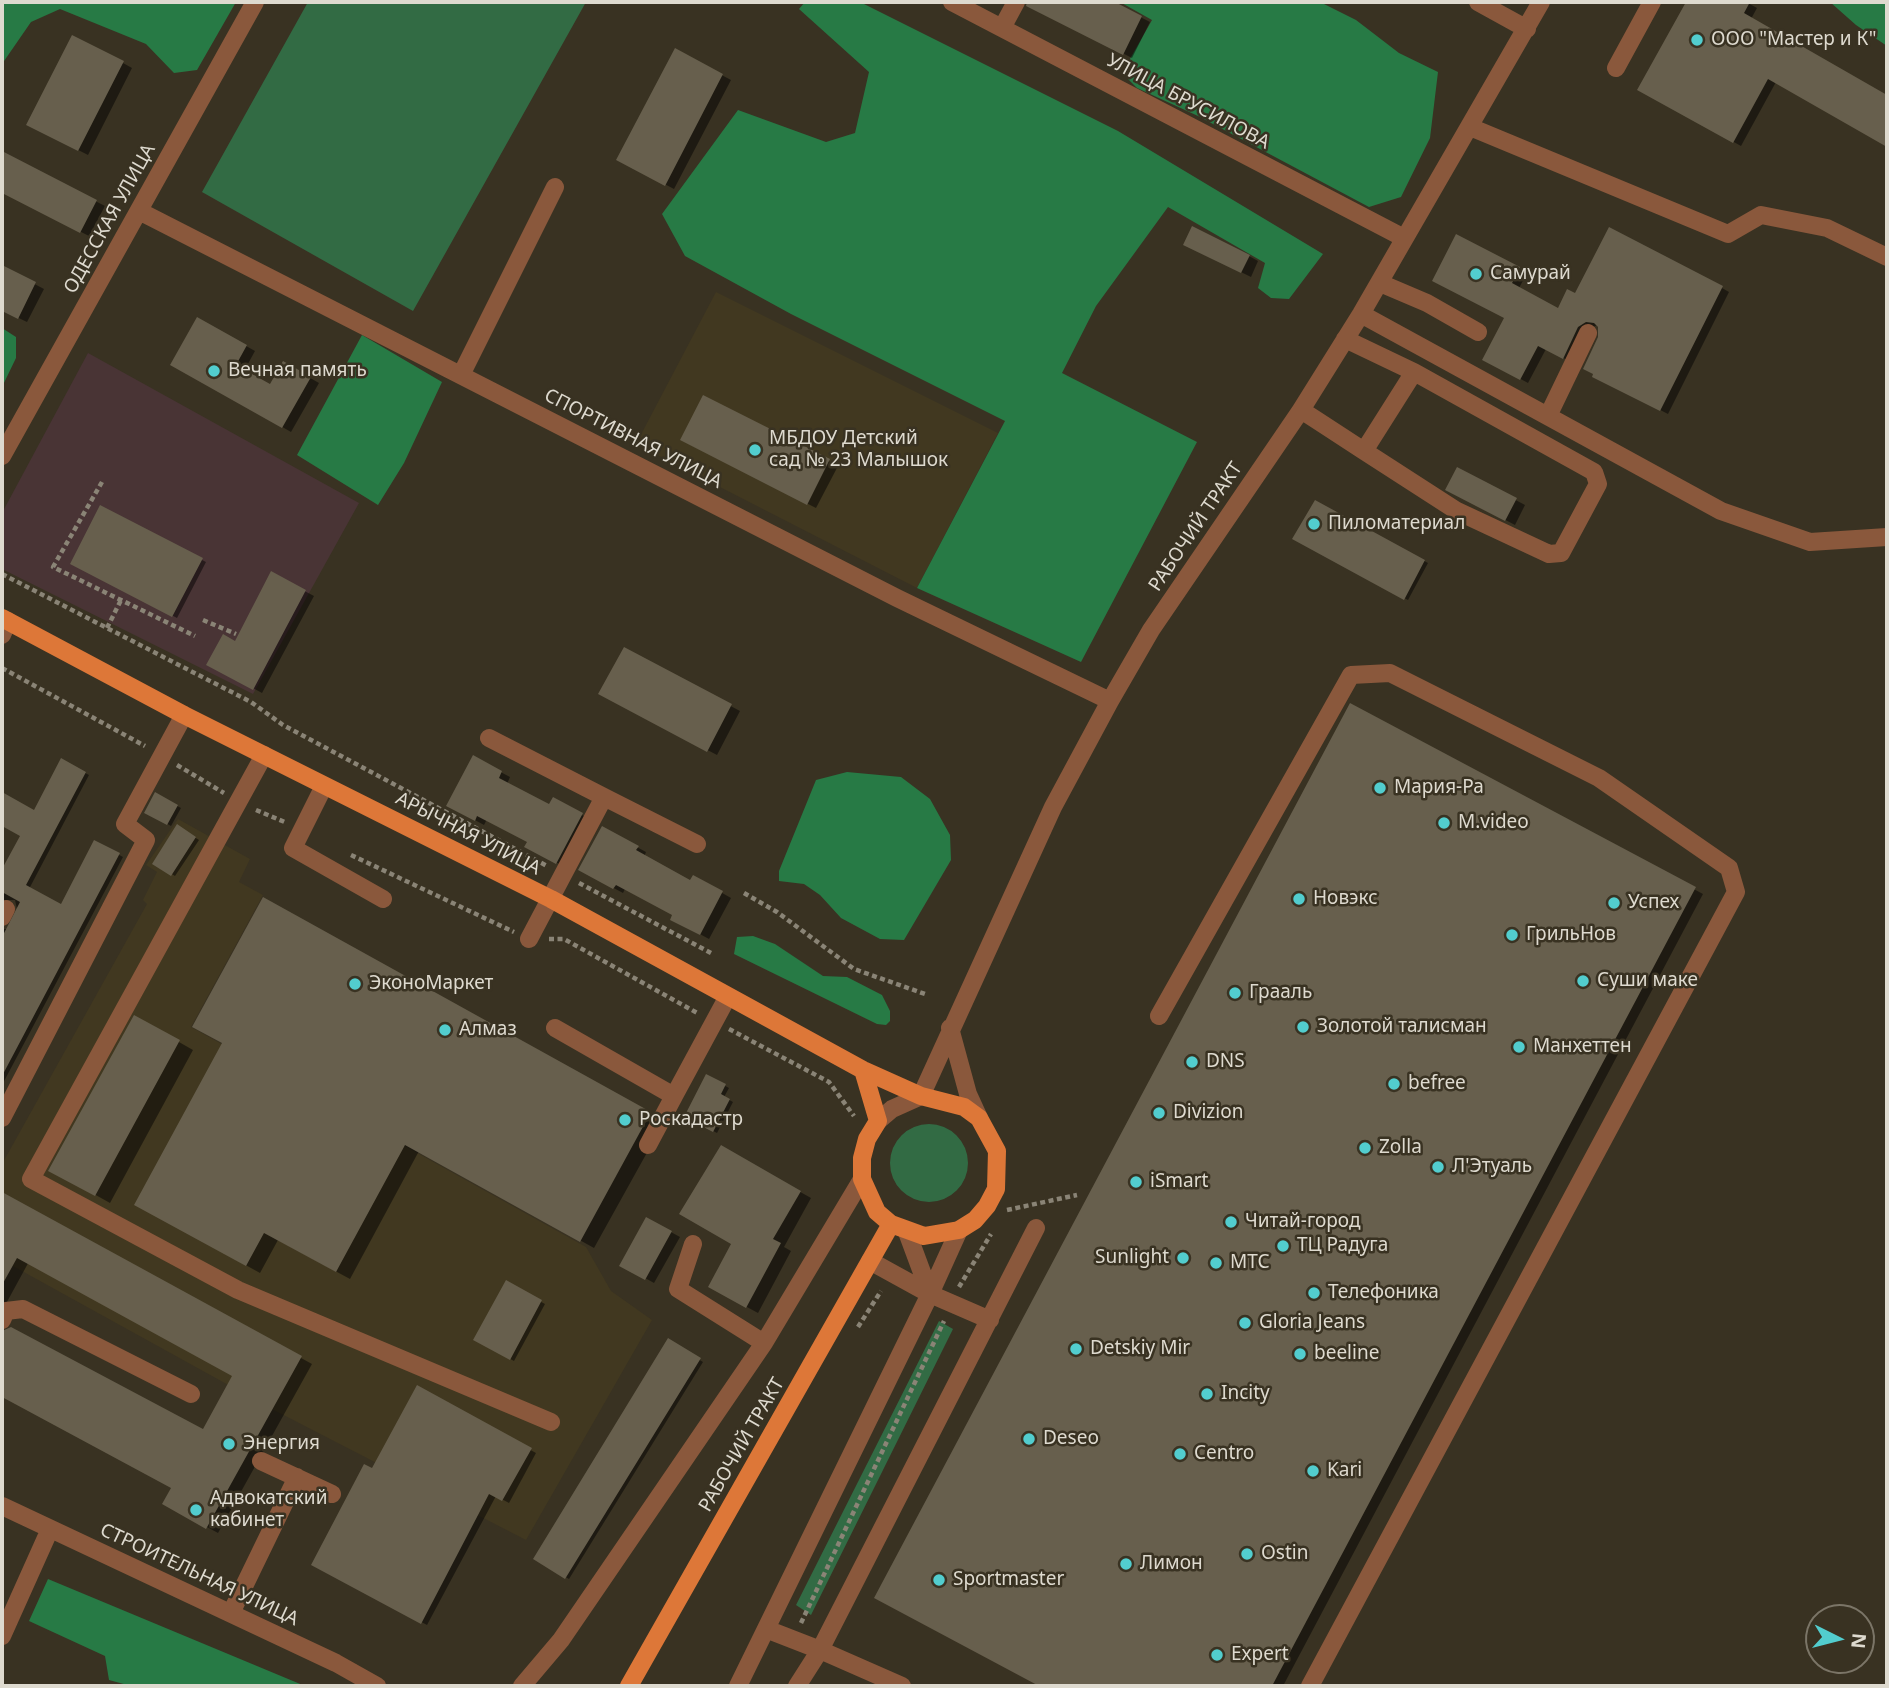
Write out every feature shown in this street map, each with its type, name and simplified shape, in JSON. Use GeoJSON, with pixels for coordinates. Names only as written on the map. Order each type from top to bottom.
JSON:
{"type":"FeatureCollection","features":[{"type":"Feature","properties":{"kind":"main road","name":"АРЫЧНАЯ УЛИЦА"},"geometry":{"type":"LineString","coordinates":[[4,625],[551,899],[727,998],[863,1070],[921,1096]]}},
{"type":"Feature","properties":{"kind":"main road"},"geometry":{"type":"LineString","coordinates":[[863,1070],[878,1121],[867,1139],[862,1158],[862,1179],[877,1212],[899,1228],[942,1235],[975,1220],[987,1206],[996,1189],[997,1151],[979,1118],[964,1107],[921,1096]]}},
{"type":"Feature","properties":{"kind":"main road","name":"РАБОЧИЙ ТРАКТ"},"geometry":{"type":"LineString","coordinates":[[629,1686],[870,1261],[899,1228]]}},
{"type":"Feature","properties":{"kind":"street","name":"ОДЕССКАЯ УЛИЦА"},"geometry":{"type":"LineString","coordinates":[[2,456],[255,2]]}},
{"type":"Feature","properties":{"kind":"street","name":"УЛИЦА БРУСИЛОВА"},"geometry":{"type":"LineString","coordinates":[[952,2],[1404,238]]}},
{"type":"Feature","properties":{"kind":"street"},"geometry":{"type":"LineString","coordinates":[[1002,28],[1016,2]]}},
{"type":"Feature","properties":{"kind":"street"},"geometry":{"type":"LineString","coordinates":[[1478,2],[1527,29]]}},
{"type":"Feature","properties":{"kind":"street","name":"РАБОЧИЙ ТРАКТ"},"geometry":{"type":"LineString","coordinates":[[921,1096],[1053,807],[1110,701],[1151,630],[1301,410],[1361,314],[1542,2]]}},
{"type":"Feature","properties":{"kind":"street"},"geometry":{"type":"LineString","coordinates":[[1616,68],[1652,2]]}},
{"type":"Feature","properties":{"kind":"street"},"geometry":{"type":"LineString","coordinates":[[1470,127],[1728,234],[1761,215],[1827,228],[1887,257]]}},
{"type":"Feature","properties":{"kind":"street"},"geometry":{"type":"LineString","coordinates":[[461,375],[555,187]]}},
{"type":"Feature","properties":{"kind":"street","name":"СПОРТИВНАЯ УЛИЦА"},"geometry":{"type":"LineString","coordinates":[[139,211],[897,598],[1110,701]]}},
{"type":"Feature","properties":{"kind":"street"},"geometry":{"type":"LineString","coordinates":[[1380,283],[1427,303],[1478,332]]}},
{"type":"Feature","properties":{"kind":"street"},"geometry":{"type":"LineString","coordinates":[[1361,314],[1720,511],[1810,542],[1887,537]]}},
{"type":"Feature","properties":{"kind":"street"},"geometry":{"type":"LineString","coordinates":[[1548,416],[1588,333]]}},
{"type":"Feature","properties":{"kind":"street"},"geometry":{"type":"LineString","coordinates":[[1301,410],[1457,511],[1549,554],[1561,553],[1598,484],[1594,472],[1414,372],[1345,339]]}},
{"type":"Feature","properties":{"kind":"street"},"geometry":{"type":"LineString","coordinates":[[1364,451],[1414,372]]}},
{"type":"Feature","properties":{"kind":"street"},"geometry":{"type":"LineString","coordinates":[[1159,1016],[1351,675],[1390,673],[1599,778],[1729,868],[1736,892],[1310,1686]]}},
{"type":"Feature","properties":{"kind":"street"},"geometry":{"type":"LineString","coordinates":[[2,1118],[146,840],[125,824],[184,715]]}},
{"type":"Feature","properties":{"kind":"street"},"geometry":{"type":"LineString","coordinates":[[489,738],[696,844]]}},
{"type":"Feature","properties":{"kind":"street"},"geometry":{"type":"LineString","coordinates":[[264,755],[31,1179],[238,1290],[551,1422]]}},
{"type":"Feature","properties":{"kind":"street"},"geometry":{"type":"LineString","coordinates":[[324,786],[293,848],[383,899]]}},
{"type":"Feature","properties":{"kind":"street"},"geometry":{"type":"LineString","coordinates":[[529,939],[604,797]]}},
{"type":"Feature","properties":{"kind":"street"},"geometry":{"type":"LineString","coordinates":[[648,1145],[727,998]]}},
{"type":"Feature","properties":{"kind":"street"},"geometry":{"type":"LineString","coordinates":[[555,1028],[674,1096]]}},
{"type":"Feature","properties":{"kind":"street"},"geometry":{"type":"LineString","coordinates":[[950,1028],[968,1094],[979,1118]]}},
{"type":"Feature","properties":{"kind":"street"},"geometry":{"type":"LineString","coordinates":[[878,1121],[892,1110],[921,1096]]}},
{"type":"Feature","properties":{"kind":"street"},"geometry":{"type":"LineString","coordinates":[[523,1686],[561,1640],[764,1343],[862,1179]]}},
{"type":"Feature","properties":{"kind":"street"},"geometry":{"type":"LineString","coordinates":[[899,1228],[930,1294]]}},
{"type":"Feature","properties":{"kind":"street"},"geometry":{"type":"LineString","coordinates":[[797,1686],[820,1650],[1036,1228]]}},
{"type":"Feature","properties":{"kind":"street"},"geometry":{"type":"LineString","coordinates":[[738,1686],[930,1294],[958,1230]]}},
{"type":"Feature","properties":{"kind":"street"},"geometry":{"type":"LineString","coordinates":[[693,1244],[678,1289],[764,1343]]}},
{"type":"Feature","properties":{"kind":"street"},"geometry":{"type":"LineString","coordinates":[[870,1261],[930,1294],[990,1320]]}},
{"type":"Feature","properties":{"kind":"street"},"geometry":{"type":"LineString","coordinates":[[2,1320],[6,1311],[23,1309],[191,1394]]}},
{"type":"Feature","properties":{"kind":"street"},"geometry":{"type":"LineString","coordinates":[[261,1461],[332,1494]]}},
{"type":"Feature","properties":{"kind":"street"},"geometry":{"type":"LineString","coordinates":[[231,1613],[297,1477]]}},
{"type":"Feature","properties":{"kind":"street","name":"СТРОИТЕЛЬНАЯ УЛИЦА"},"geometry":{"type":"LineString","coordinates":[[2,1506],[336,1663],[377,1686]]}},
{"type":"Feature","properties":{"kind":"street"},"geometry":{"type":"LineString","coordinates":[[2,1636],[50,1529]]}},
{"type":"Feature","properties":{"kind":"street"},"geometry":{"type":"LineString","coordinates":[[766,1629],[902,1686]]}},
{"type":"Feature","properties":{"kind":"path"},"geometry":{"type":"LineString","coordinates":[[102,482],[54,567],[195,636]]}},
{"type":"Feature","properties":{"kind":"path"},"geometry":{"type":"LineString","coordinates":[[2,574],[251,702],[284,725],[711,953]]}},
{"type":"Feature","properties":{"kind":"path"},"geometry":{"type":"LineString","coordinates":[[107,628],[121,600]]}},
{"type":"Feature","properties":{"kind":"path"},"geometry":{"type":"LineString","coordinates":[[203,620],[236,634]]}},
{"type":"Feature","properties":{"kind":"path"},"geometry":{"type":"LineString","coordinates":[[2,668],[163,755],[240,802],[302,830]]}},
{"type":"Feature","properties":{"kind":"path"},"geometry":{"type":"LineString","coordinates":[[349,854],[529,939],[564,939],[829,1082],[858,1122]]}},
{"type":"Feature","properties":{"kind":"path"},"geometry":{"type":"LineString","coordinates":[[744,893],[777,912],[854,969],[925,994]]}},
{"type":"Feature","properties":{"kind":"path"},"geometry":{"type":"LineString","coordinates":[[999,1221],[1006,1210],[1077,1195]]}},
{"type":"Feature","properties":{"kind":"path"},"geometry":{"type":"LineString","coordinates":[[796,1640],[805,1611],[941,1334],[951,1303],[993,1232]]}},
{"type":"Feature","properties":{"kind":"path"},"geometry":{"type":"LineString","coordinates":[[853,1337],[880,1290],[888,1292]]}},
{"type":"Feature","properties":{"kind":"shaded area"},"geometry":{"type":"Polygon","coordinates":[[[716,292],[998,433],[917,588],[636,444],[716,292]]]}},
{"type":"Feature","properties":{"kind":"shaded area"},"geometry":{"type":"Polygon","coordinates":[[[88,353],[359,503],[253,694],[2,569],[2,513],[88,353]]]}},
{"type":"Feature","properties":{"kind":"shaded area"},"geometry":{"type":"Polygon","coordinates":[[[178,819],[250,859],[239,882],[263,895],[191,1027],[586,1247],[611,1291],[652,1320],[526,1540],[270,1408],[2,1260],[2,1164],[147,904],[143,900],[157,872],[146,865],[178,819]]]}},
{"type":"Feature","properties":{"kind":"green space"},"geometry":{"type":"Polygon","coordinates":[[[2,2],[236,2],[197,70],[174,73],[146,44],[60,9],[31,22],[2,64],[2,2]]]}},
{"type":"Feature","properties":{"kind":"green space"},"geometry":{"type":"Polygon","coordinates":[[[308,2],[586,2],[413,311],[202,192],[308,2]]]}},
{"type":"Feature","properties":{"kind":"green space"},"geometry":{"type":"Polygon","coordinates":[[[805,2],[860,2],[1118,131],[1323,254],[1289,299],[1271,298],[1258,288],[1265,263],[1168,207],[1096,306],[1062,373],[1197,442],[1081,662],[917,588],[1005,421],[791,314],[685,256],[662,214],[738,110],[826,142],[855,133],[869,72],[799,9],[805,2]]]}},
{"type":"Feature","properties":{"kind":"green space"},"geometry":{"type":"Polygon","coordinates":[[[1120,2],[1320,2],[1356,20],[1399,53],[1438,72],[1430,138],[1401,197],[1369,207],[1198,116],[1137,88],[1122,73],[1152,20],[1120,2]]]}},
{"type":"Feature","properties":{"kind":"green space"},"geometry":{"type":"Polygon","coordinates":[[[1830,2],[1887,2],[1887,46],[1856,25],[1830,2]]]}},
{"type":"Feature","properties":{"kind":"green space"},"geometry":{"type":"Polygon","coordinates":[[[2,328],[16,337],[16,358],[2,387],[2,328]]]}},
{"type":"Feature","properties":{"kind":"green space"},"geometry":{"type":"Polygon","coordinates":[[[362,335],[442,382],[404,463],[378,505],[297,455],[362,335]]]}},
{"type":"Feature","properties":{"kind":"green space"},"geometry":{"type":"Polygon","coordinates":[[[847,772],[901,777],[930,799],[950,835],[951,860],[904,940],[880,939],[841,918],[820,895],[804,884],[779,881],[779,871],[816,780],[847,772]]]}},
{"type":"Feature","properties":{"kind":"green space"},"geometry":{"type":"Polygon","coordinates":[[[753,936],[775,944],[823,976],[847,977],[882,995],[890,1011],[890,1021],[886,1025],[877,1024],[734,954],[737,937],[753,936]]]}},
{"type":"Feature","properties":{"kind":"green space"},"geometry":{"type":"Polygon","coordinates":[[[929,1124],[944,1127],[957,1135],[965,1148],[968,1163],[965,1178],[957,1191],[944,1199],[929,1202],[914,1199],[901,1191],[893,1178],[890,1163],[893,1148],[901,1135],[914,1127],[929,1124]]]}},
{"type":"Feature","properties":{"kind":"green space"},"geometry":{"type":"Polygon","coordinates":[[[939,1321],[953,1329],[811,1615],[796,1605],[939,1321]]]}},
{"type":"Feature","properties":{"kind":"green space"},"geometry":{"type":"Polygon","coordinates":[[[48,1579],[305,1686],[131,1686],[109,1680],[105,1656],[29,1621],[48,1579]]]}},
{"type":"Feature","properties":{"kind":"building"},"geometry":{"type":"Polygon","coordinates":[[[1027,2],[1115,2],[1142,16],[1123,55],[1026,6],[1027,2]]]}},
{"type":"Feature","properties":{"kind":"building"},"geometry":{"type":"Polygon","coordinates":[[[1686,2],[1750,2],[1744,13],[1887,95],[1887,147],[1768,79],[1733,143],[1637,90],[1686,2]]]}},
{"type":"Feature","properties":{"kind":"building"},"geometry":{"type":"Polygon","coordinates":[[[72,35],[124,61],[78,151],[26,125],[72,35]]]}},
{"type":"Feature","properties":{"kind":"building"},"geometry":{"type":"Polygon","coordinates":[[[675,48],[723,74],[665,186],[616,160],[675,48]]]}},
{"type":"Feature","properties":{"kind":"building"},"geometry":{"type":"Polygon","coordinates":[[[2,151],[97,200],[80,233],[2,193],[2,151]]]}},
{"type":"Feature","properties":{"kind":"building"},"geometry":{"type":"Polygon","coordinates":[[[1192,226],[1250,255],[1241,273],[1183,245],[1192,226]]]}},
{"type":"Feature","properties":{"kind":"building"},"geometry":{"type":"Polygon","coordinates":[[[1609,227],[1723,286],[1660,411],[1592,377],[1593,374],[1583,369],[1598,337],[1598,327],[1594,323],[1586,322],[1578,327],[1563,359],[1538,346],[1520,380],[1482,360],[1504,318],[1432,281],[1456,234],[1520,267],[1512,283],[1558,308],[1567,289],[1575,293],[1609,227]]]}},
{"type":"Feature","properties":{"kind":"building"},"geometry":{"type":"Polygon","coordinates":[[[2,265],[36,282],[18,319],[2,311],[2,265]]]}},
{"type":"Feature","properties":{"kind":"building","name":"Вечная память"},"geometry":{"type":"Polygon","coordinates":[[[197,317],[247,345],[236,365],[270,384],[283,361],[311,377],[282,428],[170,365],[197,317]]]}},
{"type":"Feature","properties":{"kind":"building","name":"МБДОУ Детский сад № 23 Малышок"},"geometry":{"type":"Polygon","coordinates":[[[703,395],[830,459],[807,505],[680,440],[703,395]]]}},
{"type":"Feature","properties":{"kind":"building"},"geometry":{"type":"Polygon","coordinates":[[[1457,467],[1517,498],[1505,521],[1445,490],[1457,467]]]}},
{"type":"Feature","properties":{"kind":"building"},"geometry":{"type":"Polygon","coordinates":[[[1315,500],[1425,560],[1404,600],[1292,539],[1315,500]]]}},
{"type":"Feature","properties":{"kind":"building"},"geometry":{"type":"Polygon","coordinates":[[[100,505],[203,558],[172,617],[70,564],[100,505]]]}},
{"type":"Feature","properties":{"kind":"building"},"geometry":{"type":"Polygon","coordinates":[[[271,571],[306,590],[253,690],[206,665],[223,634],[235,641],[271,571]]]}},
{"type":"Feature","properties":{"kind":"building"},"geometry":{"type":"Polygon","coordinates":[[[624,647],[732,704],[707,752],[598,694],[624,647]]]}},
{"type":"Feature","properties":{"kind":"building","name":"ТЦ Радуга"},"geometry":{"type":"Polygon","coordinates":[[[1350,703],[1696,887],[1272,1686],[1039,1686],[874,1598],[1350,703]]]}},
{"type":"Feature","properties":{"kind":"building"},"geometry":{"type":"Polygon","coordinates":[[[473,755],[502,771],[499,778],[549,804],[553,797],[583,813],[556,864],[524,847],[527,842],[477,816],[475,821],[446,806],[473,755]]]}},
{"type":"Feature","properties":{"kind":"building"},"geometry":{"type":"Polygon","coordinates":[[[61,758],[86,772],[26,885],[61,904],[94,840],[120,853],[2,1076],[2,937],[20,902],[2,892],[2,869],[20,836],[2,826],[2,792],[34,810],[61,758]]]}},
{"type":"Feature","properties":{"kind":"building"},"geometry":{"type":"Polygon","coordinates":[[[155,792],[178,805],[167,825],[144,813],[155,792]]]}},
{"type":"Feature","properties":{"kind":"building"},"geometry":{"type":"Polygon","coordinates":[[[177,824],[196,837],[171,876],[152,864],[177,824]]]}},
{"type":"Feature","properties":{"kind":"building"},"geometry":{"type":"Polygon","coordinates":[[[602,826],[639,846],[636,850],[690,880],[693,875],[723,891],[700,935],[670,920],[672,915],[616,885],[613,889],[578,870],[602,826]]]}},
{"type":"Feature","properties":{"kind":"building"},"geometry":{"type":"Polygon","coordinates":[[[263,897],[651,1112],[580,1242],[405,1145],[336,1272],[264,1233],[246,1266],[134,1205],[222,1043],[192,1027],[263,897]]]}},
{"type":"Feature","properties":{"kind":"building"},"geometry":{"type":"Polygon","coordinates":[[[134,1015],[180,1040],[95,1196],[48,1171],[134,1015]]]}},
{"type":"Feature","properties":{"kind":"building"},"geometry":{"type":"Polygon","coordinates":[[[706,1074],[726,1084],[721,1094],[730,1099],[713,1132],[684,1117],[706,1074]]]}},
{"type":"Feature","properties":{"kind":"building"},"geometry":{"type":"Polygon","coordinates":[[[721,1145],[801,1191],[773,1239],[781,1243],[746,1308],[708,1287],[731,1244],[679,1214],[721,1145]]]}},
{"type":"Feature","properties":{"kind":"building"},"geometry":{"type":"Polygon","coordinates":[[[2,1192],[302,1356],[206,1529],[162,1504],[171,1488],[2,1397],[2,1331],[11,1327],[203,1429],[232,1376],[17,1258],[2,1285],[2,1192]]]}},
{"type":"Feature","properties":{"kind":"building"},"geometry":{"type":"Polygon","coordinates":[[[646,1217],[672,1231],[645,1280],[619,1266],[646,1217]]]}},
{"type":"Feature","properties":{"kind":"building"},"geometry":{"type":"Polygon","coordinates":[[[506,1280],[542,1300],[510,1360],[473,1340],[506,1280]]]}},
{"type":"Feature","properties":{"kind":"building"},"geometry":{"type":"Polygon","coordinates":[[[668,1338],[701,1358],[565,1579],[533,1559],[668,1338]]]}},
{"type":"Feature","properties":{"kind":"building"},"geometry":{"type":"Polygon","coordinates":[[[417,1385],[532,1448],[502,1501],[489,1494],[421,1624],[311,1565],[364,1464],[372,1468],[417,1385]]]}},
{"type":"Feature","properties":{"kind":"place","name":"ООО \"Мастер и К\""},"geometry":{"type":"Point","coordinates":[1697,40]}},
{"type":"Feature","properties":{"kind":"place","name":"Самурай"},"geometry":{"type":"Point","coordinates":[1476,274]}},
{"type":"Feature","properties":{"kind":"place","name":"Вечная память"},"geometry":{"type":"Point","coordinates":[214,371]}},
{"type":"Feature","properties":{"kind":"place","name":"МБДОУ Детский сад № 23 Малышок"},"geometry":{"type":"Point","coordinates":[755,450]}},
{"type":"Feature","properties":{"kind":"place","name":"Пиломатериал"},"geometry":{"type":"Point","coordinates":[1314,524]}},
{"type":"Feature","properties":{"kind":"place","name":"Мария-Ра"},"geometry":{"type":"Point","coordinates":[1380,788]}},
{"type":"Feature","properties":{"kind":"place","name":"M.video"},"geometry":{"type":"Point","coordinates":[1444,823]}},
{"type":"Feature","properties":{"kind":"place","name":"Новэкс"},"geometry":{"type":"Point","coordinates":[1299,899]}},
{"type":"Feature","properties":{"kind":"place","name":"Успех"},"geometry":{"type":"Point","coordinates":[1614,903]}},
{"type":"Feature","properties":{"kind":"place","name":"ГрильНов"},"geometry":{"type":"Point","coordinates":[1512,935]}},
{"type":"Feature","properties":{"kind":"place","name":"Суши маке"},"geometry":{"type":"Point","coordinates":[1583,981]}},
{"type":"Feature","properties":{"kind":"place","name":"ЭконоМаркет"},"geometry":{"type":"Point","coordinates":[355,984]}},
{"type":"Feature","properties":{"kind":"place","name":"Грааль"},"geometry":{"type":"Point","coordinates":[1235,993]}},
{"type":"Feature","properties":{"kind":"place","name":"Золотой талисман"},"geometry":{"type":"Point","coordinates":[1303,1027]}},
{"type":"Feature","properties":{"kind":"place","name":"Алмаз"},"geometry":{"type":"Point","coordinates":[445,1030]}},
{"type":"Feature","properties":{"kind":"place","name":"Манхеттен"},"geometry":{"type":"Point","coordinates":[1519,1047]}},
{"type":"Feature","properties":{"kind":"place","name":"DNS"},"geometry":{"type":"Point","coordinates":[1192,1062]}},
{"type":"Feature","properties":{"kind":"place","name":"befree"},"geometry":{"type":"Point","coordinates":[1394,1084]}},
{"type":"Feature","properties":{"kind":"place","name":"Divizion"},"geometry":{"type":"Point","coordinates":[1159,1113]}},
{"type":"Feature","properties":{"kind":"place","name":"Роскадастр"},"geometry":{"type":"Point","coordinates":[625,1120]}},
{"type":"Feature","properties":{"kind":"place","name":"Zolla"},"geometry":{"type":"Point","coordinates":[1365,1148]}},
{"type":"Feature","properties":{"kind":"place","name":"Л'Этуаль"},"geometry":{"type":"Point","coordinates":[1438,1167]}},
{"type":"Feature","properties":{"kind":"place","name":"iSmart"},"geometry":{"type":"Point","coordinates":[1136,1182]}},
{"type":"Feature","properties":{"kind":"place","name":"Читай-город"},"geometry":{"type":"Point","coordinates":[1231,1222]}},
{"type":"Feature","properties":{"kind":"place","name":"ТЦ Радуга"},"geometry":{"type":"Point","coordinates":[1283,1246]}},
{"type":"Feature","properties":{"kind":"place","name":"Sunlight"},"geometry":{"type":"Point","coordinates":[1183,1258]}},
{"type":"Feature","properties":{"kind":"place","name":"МТС"},"geometry":{"type":"Point","coordinates":[1216,1263]}},
{"type":"Feature","properties":{"kind":"place","name":"Телефоника"},"geometry":{"type":"Point","coordinates":[1314,1293]}},
{"type":"Feature","properties":{"kind":"place","name":"Gloria Jeans"},"geometry":{"type":"Point","coordinates":[1245,1323]}},
{"type":"Feature","properties":{"kind":"place","name":"Detskiy Mir"},"geometry":{"type":"Point","coordinates":[1076,1349]}},
{"type":"Feature","properties":{"kind":"place","name":"beeline"},"geometry":{"type":"Point","coordinates":[1300,1354]}},
{"type":"Feature","properties":{"kind":"place","name":"Incity"},"geometry":{"type":"Point","coordinates":[1207,1394]}},
{"type":"Feature","properties":{"kind":"place","name":"Deseo"},"geometry":{"type":"Point","coordinates":[1029,1439]}},
{"type":"Feature","properties":{"kind":"place","name":"Энергия"},"geometry":{"type":"Point","coordinates":[229,1444]}},
{"type":"Feature","properties":{"kind":"place","name":"Centro"},"geometry":{"type":"Point","coordinates":[1180,1454]}},
{"type":"Feature","properties":{"kind":"place","name":"Kari"},"geometry":{"type":"Point","coordinates":[1313,1471]}},
{"type":"Feature","properties":{"kind":"place","name":"Адвокатский кабинет"},"geometry":{"type":"Point","coordinates":[196,1510]}},
{"type":"Feature","properties":{"kind":"place","name":"Ostin"},"geometry":{"type":"Point","coordinates":[1247,1554]}},
{"type":"Feature","properties":{"kind":"place","name":"Лимон"},"geometry":{"type":"Point","coordinates":[1126,1564]}},
{"type":"Feature","properties":{"kind":"place","name":"Sportmaster"},"geometry":{"type":"Point","coordinates":[939,1580]}},
{"type":"Feature","properties":{"kind":"place","name":"Expert"},"geometry":{"type":"Point","coordinates":[1217,1655]}}]}
